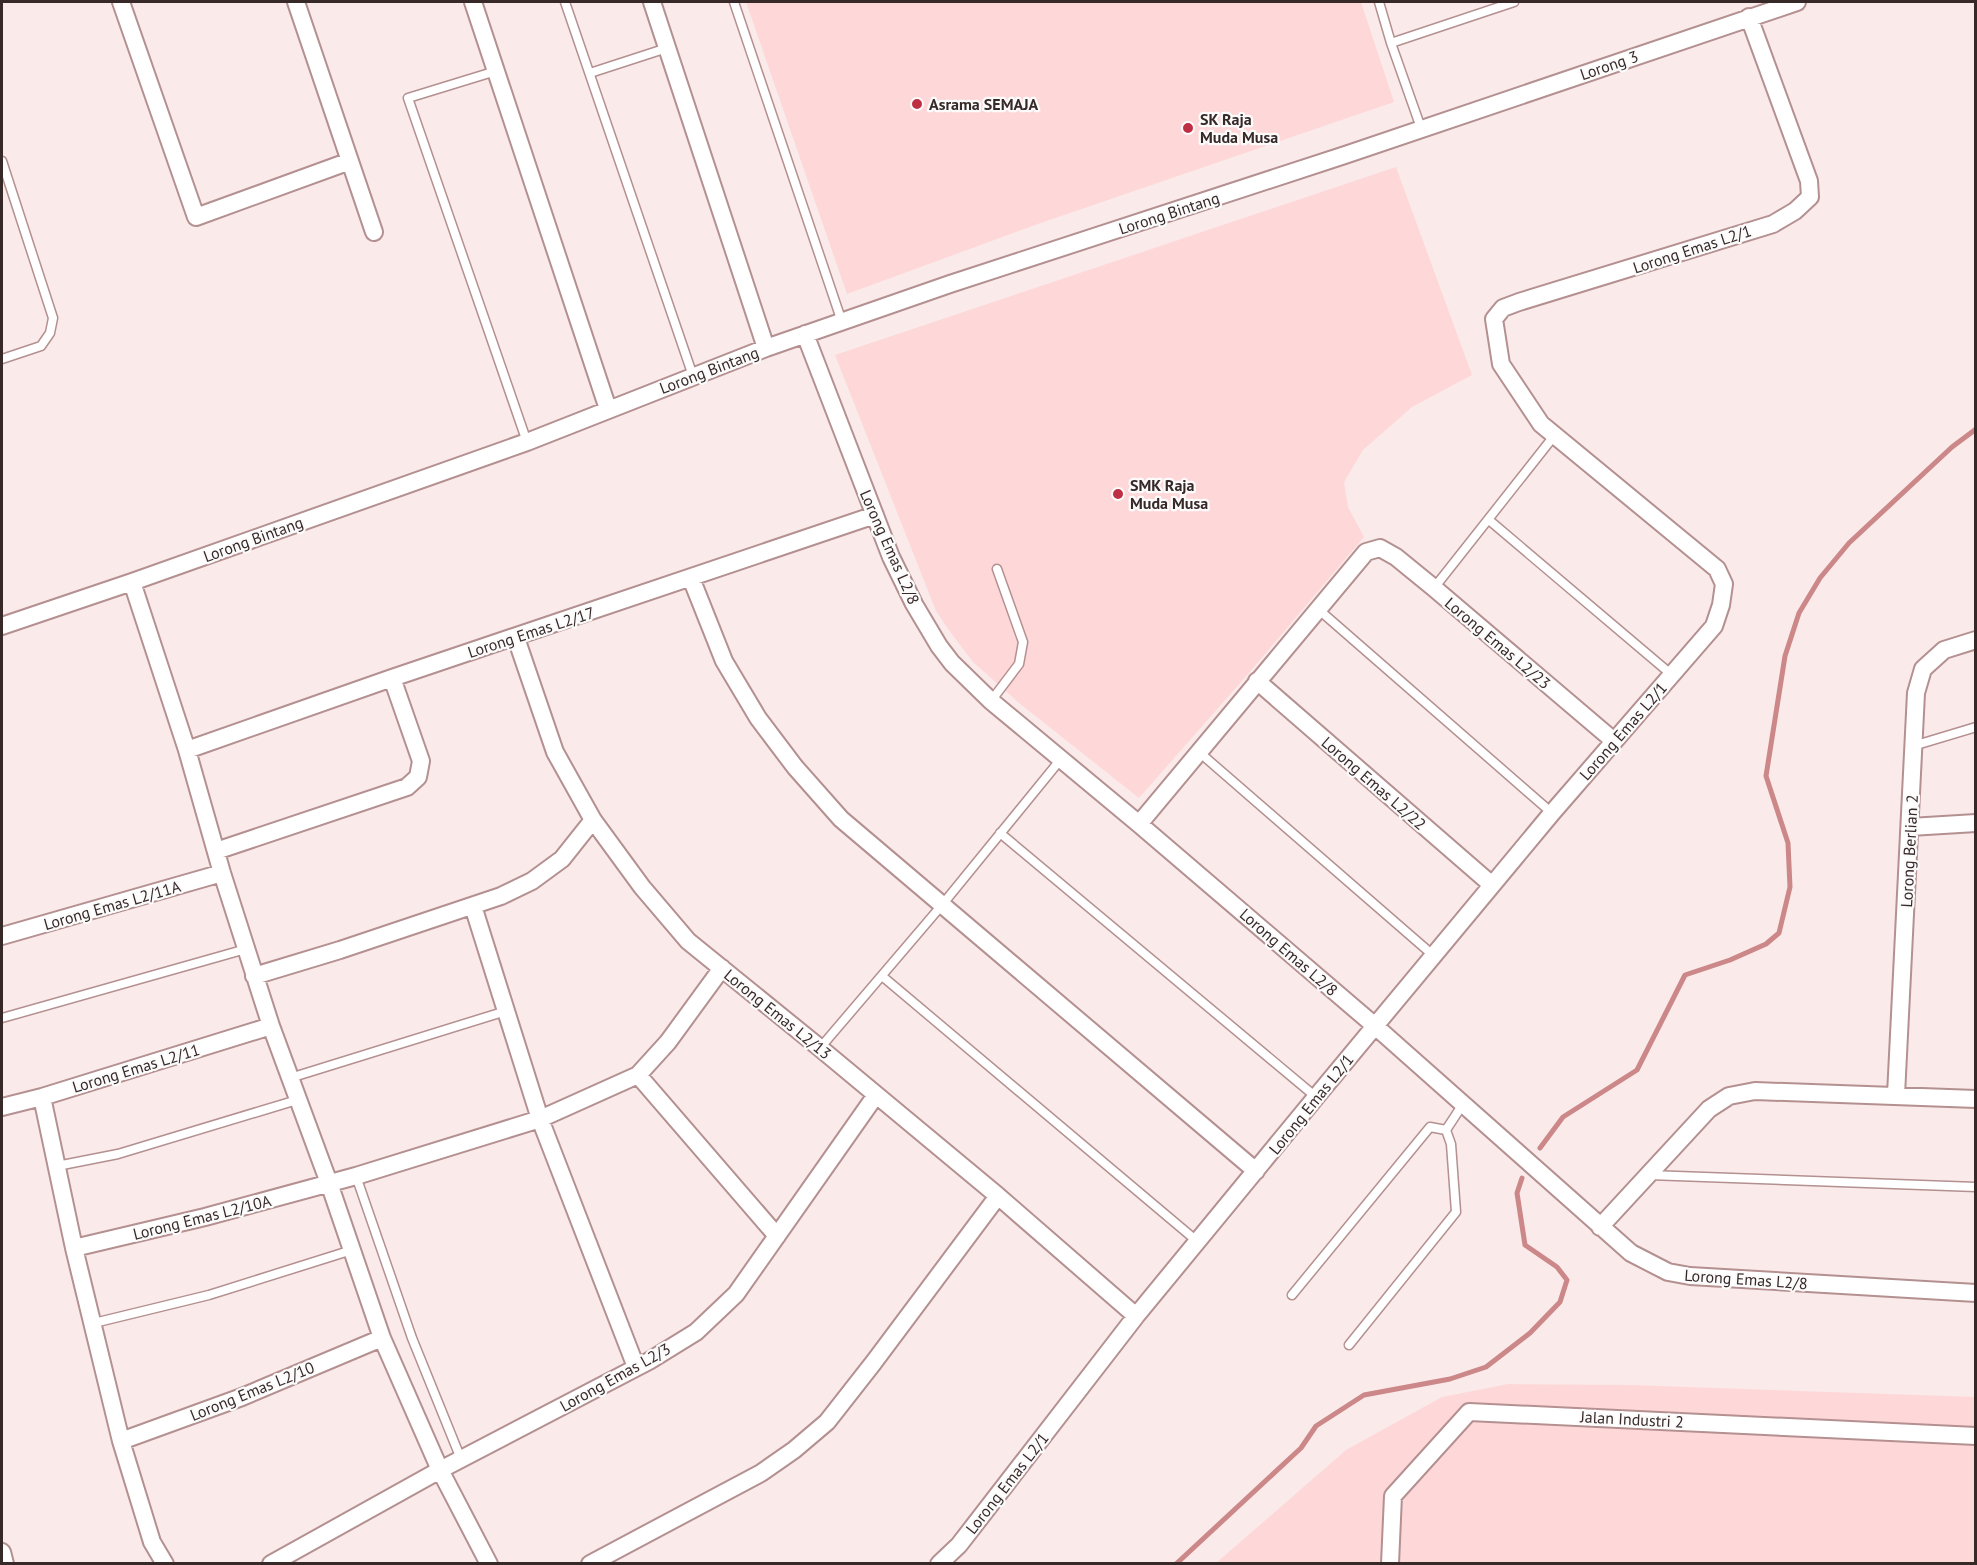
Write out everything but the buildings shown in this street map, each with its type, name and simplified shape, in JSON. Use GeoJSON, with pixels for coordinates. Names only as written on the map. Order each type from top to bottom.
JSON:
{"type":"FeatureCollection","features":[{"type":"Feature","properties":{"kind":"street"},"geometry":{"type":"LineString","coordinates":[[121,2],[196,217],[350,161]]}},
{"type":"Feature","properties":{"kind":"street"},"geometry":{"type":"LineString","coordinates":[[296,2],[374,232]]}},
{"type":"Feature","properties":{"kind":"street"},"geometry":{"type":"LineString","coordinates":[[473,2],[608,409]]}},
{"type":"Feature","properties":{"kind":"street"},"geometry":{"type":"LineString","coordinates":[[652,2],[766,348]]}},
{"type":"Feature","properties":{"kind":"street","name":"Lorong 3"},"geometry":{"type":"LineString","coordinates":[[1421,128],[1797,2]]}},
{"type":"Feature","properties":{"kind":"street","name":"Lorong Emas L2/1"},"geometry":{"type":"LineString","coordinates":[[939,1563],[959,1545],[1136,1316],[1316,1097],[1552,813],[1714,626],[1721,605],[1724,584],[1717,569],[1554,436],[1536,417],[1502,364],[1494,319],[1503,308],[1773,224],[1795,211],[1810,197],[1809,181],[1749,17]]}},
{"type":"Feature","properties":{"kind":"street","name":"Lorong Bintang"},"geometry":{"type":"LineString","coordinates":[[2,626],[527,442],[693,376],[842,321],[1421,128]]}},
{"type":"Feature","properties":{"kind":"street","name":"Lorong Emas L2/8"},"geometry":{"type":"LineString","coordinates":[[805,334],[891,557],[939,646],[966,678],[1375,1026],[1631,1253],[1668,1272],[1690,1276],[1976,1293]]}},
{"type":"Feature","properties":{"kind":"street","name":"Lorong Emas L2/17"},"geometry":{"type":"LineString","coordinates":[[187,750],[392,678],[875,515]]}},
{"type":"Feature","properties":{"kind":"street","name":"Lorong Emas L2/23"},"geometry":{"type":"LineString","coordinates":[[1318,609],[1366,552],[1380,548],[1396,557],[1434,588],[1614,741]]}},
{"type":"Feature","properties":{"kind":"street"},"geometry":{"type":"LineString","coordinates":[[691,578],[724,661],[758,718],[795,767],[841,819],[1256,1171]]}},
{"type":"Feature","properties":{"kind":"street"},"geometry":{"type":"LineString","coordinates":[[132,582],[187,750],[254,976],[382,1338],[440,1470],[489,1563]]}},
{"type":"Feature","properties":{"kind":"street"},"geometry":{"type":"LineString","coordinates":[[1139,824],[1318,609]]}},
{"type":"Feature","properties":{"kind":"street","name":"Lorong Emas L2/13"},"geometry":{"type":"LineString","coordinates":[[516,638],[555,752],[593,820],[642,887],[688,941],[998,1196],[1136,1316]]}},
{"type":"Feature","properties":{"kind":"street","name":"Lorong Berlian 2"},"geometry":{"type":"LineString","coordinates":[[1896,1095],[1916,693],[1923,669],[1944,650],[1976,640]]}},
{"type":"Feature","properties":{"kind":"street"},"geometry":{"type":"LineString","coordinates":[[216,851],[407,787],[418,777],[421,761],[392,678]]}},
{"type":"Feature","properties":{"kind":"street","name":"Lorong Emas L2/22"},"geometry":{"type":"LineString","coordinates":[[1257,681],[1492,885]]}},
{"type":"Feature","properties":{"kind":"street"},"geometry":{"type":"LineString","coordinates":[[254,976],[501,896],[532,881],[562,859],[593,820]]}},
{"type":"Feature","properties":{"kind":"street"},"geometry":{"type":"LineString","coordinates":[[1910,827],[1976,823]]}},
{"type":"Feature","properties":{"kind":"street","name":"Lorong Emas L2/11A"},"geometry":{"type":"LineString","coordinates":[[2,936],[222,873]]}},
{"type":"Feature","properties":{"kind":"street"},"geometry":{"type":"LineString","coordinates":[[473,906],[540,1119],[636,1367]]}},
{"type":"Feature","properties":{"kind":"street"},"geometry":{"type":"LineString","coordinates":[[722,968],[668,1042],[638,1075],[777,1236]]}},
{"type":"Feature","properties":{"kind":"street","name":"Lorong Emas L2/11"},"geometry":{"type":"LineString","coordinates":[[2,1107],[42,1097],[271,1026]]}},
{"type":"Feature","properties":{"kind":"street","name":"Lorong Emas L2/10A"},"geometry":{"type":"LineString","coordinates":[[74,1248],[205,1217],[356,1176],[540,1119],[638,1075]]}},
{"type":"Feature","properties":{"kind":"street"},"geometry":{"type":"LineString","coordinates":[[1600,1227],[1709,1109],[1729,1096],[1755,1091],[1976,1099]]}},
{"type":"Feature","properties":{"kind":"street","name":"Lorong Emas L2/3"},"geometry":{"type":"LineString","coordinates":[[271,1563],[440,1470],[636,1367],[696,1332],[736,1294],[876,1095]]}},
{"type":"Feature","properties":{"kind":"street"},"geometry":{"type":"LineString","coordinates":[[42,1097],[74,1248],[121,1442],[152,1542],[165,1563]]}},
{"type":"Feature","properties":{"kind":"street"},"geometry":{"type":"LineString","coordinates":[[590,1563],[761,1473],[819,1429],[874,1362],[998,1196]]}},
{"type":"Feature","properties":{"kind":"street","name":"Lorong Emas L2/10"},"geometry":{"type":"LineString","coordinates":[[121,1442],[242,1397],[382,1338]]}},
{"type":"Feature","properties":{"kind":"street","name":"Jalan Industri 2"},"geometry":{"type":"LineString","coordinates":[[1390,1563],[1393,1496],[1469,1412],[1976,1436]]}},
{"type":"Feature","properties":{"kind":"street"},"geometry":{"type":"LineString","coordinates":[[2,1552],[4,1563]]}},
{"type":"Feature","properties":{"kind":"lane"},"geometry":{"type":"LineString","coordinates":[[565,2],[693,376]]}},
{"type":"Feature","properties":{"kind":"lane"},"geometry":{"type":"LineString","coordinates":[[734,2],[842,321]]}},
{"type":"Feature","properties":{"kind":"lane"},"geometry":{"type":"LineString","coordinates":[[1379,2],[1390,43],[1421,128]]}},
{"type":"Feature","properties":{"kind":"lane"},"geometry":{"type":"LineString","coordinates":[[1390,43],[1514,2]]}},
{"type":"Feature","properties":{"kind":"lane"},"geometry":{"type":"LineString","coordinates":[[590,73],[667,48]]}},
{"type":"Feature","properties":{"kind":"lane"},"geometry":{"type":"LineString","coordinates":[[496,71],[408,98],[527,442]]}},
{"type":"Feature","properties":{"kind":"lane"},"geometry":{"type":"LineString","coordinates":[[2,161],[53,318],[51,333],[41,346],[2,359]]}},
{"type":"Feature","properties":{"kind":"lane"},"geometry":{"type":"LineString","coordinates":[[1434,588],[1554,436]]}},
{"type":"Feature","properties":{"kind":"lane"},"geometry":{"type":"LineString","coordinates":[[1488,520],[1672,675]]}},
{"type":"Feature","properties":{"kind":"lane"},"geometry":{"type":"LineString","coordinates":[[990,700],[1019,663],[1023,642],[997,569]]}},
{"type":"Feature","properties":{"kind":"lane"},"geometry":{"type":"LineString","coordinates":[[1318,609],[1552,813]]}},
{"type":"Feature","properties":{"kind":"lane"},"geometry":{"type":"LineString","coordinates":[[1914,747],[1976,727]]}},
{"type":"Feature","properties":{"kind":"lane"},"geometry":{"type":"LineString","coordinates":[[1198,752],[1434,957]]}},
{"type":"Feature","properties":{"kind":"lane"},"geometry":{"type":"LineString","coordinates":[[820,1048],[942,905],[1061,759]]}},
{"type":"Feature","properties":{"kind":"lane"},"geometry":{"type":"LineString","coordinates":[[1000,833],[1316,1097]]}},
{"type":"Feature","properties":{"kind":"lane"},"geometry":{"type":"LineString","coordinates":[[2,1018],[246,949]]}},
{"type":"Feature","properties":{"kind":"lane"},"geometry":{"type":"LineString","coordinates":[[882,976],[1198,1242]]}},
{"type":"Feature","properties":{"kind":"lane"},"geometry":{"type":"LineString","coordinates":[[289,1078],[506,1011]]}},
{"type":"Feature","properties":{"kind":"lane"},"geometry":{"type":"LineString","coordinates":[[57,1166],[118,1154],[297,1100]]}},
{"type":"Feature","properties":{"kind":"lane"},"geometry":{"type":"LineString","coordinates":[[1446,1130],[1463,1104]]}},
{"type":"Feature","properties":{"kind":"lane"},"geometry":{"type":"LineString","coordinates":[[1292,1295],[1430,1127],[1446,1130]]}},
{"type":"Feature","properties":{"kind":"lane"},"geometry":{"type":"LineString","coordinates":[[1349,1345],[1456,1212],[1451,1144],[1446,1130]]}},
{"type":"Feature","properties":{"kind":"lane"},"geometry":{"type":"LineString","coordinates":[[1648,1174],[1976,1187]]}},
{"type":"Feature","properties":{"kind":"lane"},"geometry":{"type":"LineString","coordinates":[[356,1176],[412,1338],[461,1459]]}},
{"type":"Feature","properties":{"kind":"lane"},"geometry":{"type":"LineString","coordinates":[[94,1323],[209,1295],[352,1250]]}},
{"type":"Feature","properties":{"kind":"shaded area"},"geometry":{"type":"Polygon","coordinates":[[[746,2],[1361,2],[1394,102],[1035,225],[847,294],[746,2]]]}},
{"type":"Feature","properties":{"kind":"shaded area","name":"SMK Raja Muda Musa"},"geometry":{"type":"Polygon","coordinates":[[[1396,167],[1472,375],[1412,407],[1363,450],[1344,482],[1348,507],[1364,537],[1139,798],[1019,703],[973,662],[948,629],[936,611],[835,355],[1396,167]]]}},
{"type":"Feature","properties":{"kind":"shaded area"},"geometry":{"type":"Polygon","coordinates":[[[1508,1384],[1631,1385],[1975,1397],[1975,1563],[1215,1564],[1346,1450],[1442,1397],[1508,1384]]]}},
{"type":"Feature","properties":{"kind":"waterway"},"geometry":{"type":"LineString","coordinates":[[1540,1148],[1563,1117],[1637,1070],[1685,975],[1730,960],[1766,944],[1779,933],[1790,887],[1788,843],[1766,776],[1785,656],[1799,613],[1820,578],[1849,543],[1952,447],[1976,429]]}},
{"type":"Feature","properties":{"kind":"waterway"},"geometry":{"type":"LineString","coordinates":[[1176,1564],[1301,1448],[1316,1426],[1364,1395],[1450,1379],[1486,1367],[1530,1333],[1560,1302],[1567,1280],[1557,1267],[1525,1245],[1517,1193],[1522,1178]]}},
{"type":"Feature","properties":{"kind":"place","name":"Asrama SEMAJA"},"geometry":{"type":"Point","coordinates":[917,104]}},
{"type":"Feature","properties":{"kind":"place","name":"SK Raja Muda Musa"},"geometry":{"type":"Point","coordinates":[1188,128]}},
{"type":"Feature","properties":{"kind":"place","name":"SMK Raja Muda Musa"},"geometry":{"type":"Point","coordinates":[1118,494]}}]}
